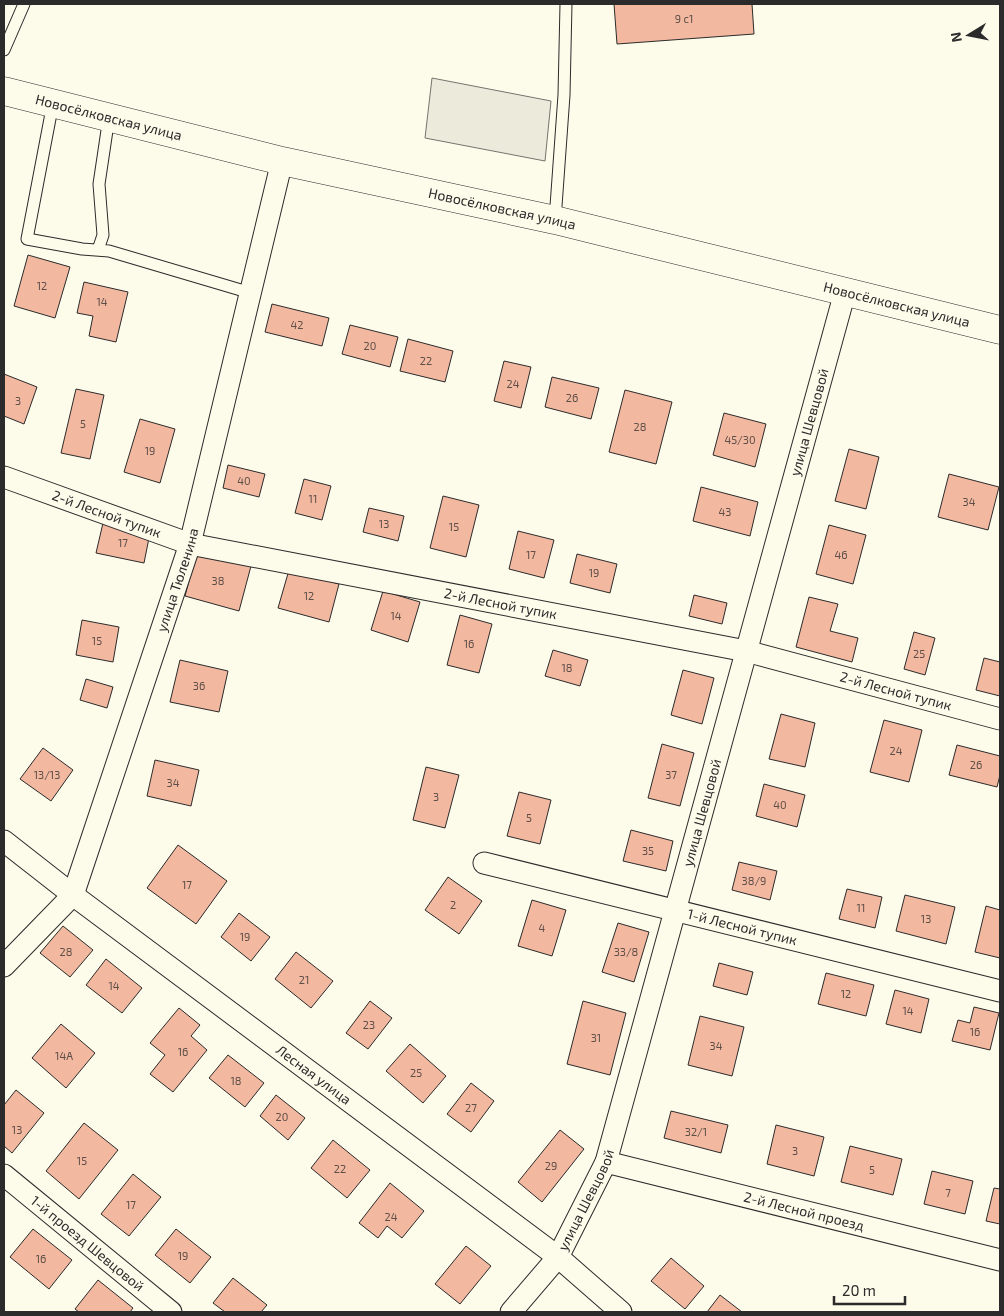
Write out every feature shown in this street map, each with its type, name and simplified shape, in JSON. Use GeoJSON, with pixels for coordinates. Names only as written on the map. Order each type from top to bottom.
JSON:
{"type":"FeatureCollection","features":[{"type":"Feature","properties":{"kind":"main road","name":"Новосёлковская улица"},"geometry":{"type":"LineString","coordinates":[[4,91],[282,161],[555,220],[1000,330]]}},
{"type":"Feature","properties":{"kind":"street","name":"улица Тюленина"},"geometry":{"type":"LineString","coordinates":[[4,966],[73,895],[190,544],[282,161]]}},
{"type":"Feature","properties":{"kind":"street","name":"улица Шевцовой"},"geometry":{"type":"LineString","coordinates":[[512,1312],[558,1256],[606,1162],[845,292]]}},
{"type":"Feature","properties":{"kind":"street","name":"2-й Лесной тупик"},"geometry":{"type":"LineString","coordinates":[[4,477],[190,544],[746,651],[1000,719]]}},
{"type":"Feature","properties":{"kind":"street","name":"Лесная улица"},"geometry":{"type":"LineString","coordinates":[[4,841],[73,895],[558,1256],[621,1312]]}},
{"type":"Feature","properties":{"kind":"street","name":"1-й Лесной тупик"},"geometry":{"type":"LineString","coordinates":[[484,863],[1000,991]]}},
{"type":"Feature","properties":{"kind":"street","name":"2-й Лесной проезд"},"geometry":{"type":"LineString","coordinates":[[606,1162],[1000,1260]]}},
{"type":"Feature","properties":{"kind":"street","name":"1-й проезд Шевцовой"},"geometry":{"type":"LineString","coordinates":[[4,1175],[171,1312]]}},
{"type":"Feature","properties":{"kind":"lane"},"geometry":{"type":"LineString","coordinates":[[4,50],[24,4]]}},
{"type":"Feature","properties":{"kind":"lane"},"geometry":{"type":"LineString","coordinates":[[555,220],[564,95],[566,4]]}},
{"type":"Feature","properties":{"kind":"lane"},"geometry":{"type":"LineString","coordinates":[[53,104],[26,239],[82,249],[108,251],[251,293]]}},
{"type":"Feature","properties":{"kind":"lane"},"geometry":{"type":"LineString","coordinates":[[98,250],[103,235],[99,184],[109,117]]}},
{"type":"Feature","properties":{"kind":"shaded area"},"geometry":{"type":"Polygon","coordinates":[[[432,78],[551,101],[545,161],[425,138],[432,78]]]}},
{"type":"Feature","properties":{"kind":"building"},"geometry":{"type":"Polygon","coordinates":[[[614,4],[752,4],[754,34],[617,44],[614,4]]]}},
{"type":"Feature","properties":{"kind":"building"},"geometry":{"type":"Polygon","coordinates":[[[28,255],[70,267],[55,318],[14,306],[28,255]]]}},
{"type":"Feature","properties":{"kind":"building"},"geometry":{"type":"Polygon","coordinates":[[[84,282],[128,292],[116,342],[89,336],[93,316],[77,313],[84,282]]]}},
{"type":"Feature","properties":{"kind":"building"},"geometry":{"type":"Polygon","coordinates":[[[272,304],[329,318],[322,346],[265,332],[272,304]]]}},
{"type":"Feature","properties":{"kind":"building"},"geometry":{"type":"Polygon","coordinates":[[[350,325],[398,337],[390,367],[342,354],[350,325]]]}},
{"type":"Feature","properties":{"kind":"building"},"geometry":{"type":"Polygon","coordinates":[[[408,339],[453,351],[445,382],[400,371],[408,339]]]}},
{"type":"Feature","properties":{"kind":"building"},"geometry":{"type":"Polygon","coordinates":[[[504,361],[531,367],[521,408],[494,401],[504,361]]]}},
{"type":"Feature","properties":{"kind":"building"},"geometry":{"type":"Polygon","coordinates":[[[4,374],[37,387],[24,424],[4,416],[4,374]]]}},
{"type":"Feature","properties":{"kind":"building"},"geometry":{"type":"Polygon","coordinates":[[[552,377],[599,388],[591,419],[545,407],[552,377]]]}},
{"type":"Feature","properties":{"kind":"building"},"geometry":{"type":"Polygon","coordinates":[[[76,389],[104,395],[90,459],[61,453],[76,389]]]}},
{"type":"Feature","properties":{"kind":"building"},"geometry":{"type":"Polygon","coordinates":[[[625,390],[672,402],[656,464],[609,452],[625,390]]]}},
{"type":"Feature","properties":{"kind":"building"},"geometry":{"type":"Polygon","coordinates":[[[724,413],[766,424],[755,467],[713,455],[724,413]]]}},
{"type":"Feature","properties":{"kind":"building"},"geometry":{"type":"Polygon","coordinates":[[[140,419],[175,429],[160,483],[124,472],[140,419]]]}},
{"type":"Feature","properties":{"kind":"building"},"geometry":{"type":"Polygon","coordinates":[[[849,449],[879,457],[866,509],[835,501],[849,449]]]}},
{"type":"Feature","properties":{"kind":"building"},"geometry":{"type":"Polygon","coordinates":[[[228,465],[265,474],[259,497],[223,488],[228,465]]]}},
{"type":"Feature","properties":{"kind":"building"},"geometry":{"type":"Polygon","coordinates":[[[949,474],[999,487],[988,530],[938,517],[949,474]]]}},
{"type":"Feature","properties":{"kind":"building"},"geometry":{"type":"Polygon","coordinates":[[[304,479],[331,486],[322,520],[295,513],[304,479]]]}},
{"type":"Feature","properties":{"kind":"building"},"geometry":{"type":"Polygon","coordinates":[[[701,487],[758,502],[750,536],[693,521],[701,487]]]}},
{"type":"Feature","properties":{"kind":"building"},"geometry":{"type":"Polygon","coordinates":[[[443,496],[479,505],[466,557],[430,548],[443,496]]]}},
{"type":"Feature","properties":{"kind":"building"},"geometry":{"type":"Polygon","coordinates":[[[369,508],[404,516],[398,541],[363,532],[369,508]]]}},
{"type":"Feature","properties":{"kind":"building"},"geometry":{"type":"Polygon","coordinates":[[[103,523],[150,533],[144,563],[96,553],[103,523]]]}},
{"type":"Feature","properties":{"kind":"building"},"geometry":{"type":"Polygon","coordinates":[[[829,525],[866,535],[853,584],[816,574],[829,525]]]}},
{"type":"Feature","properties":{"kind":"building"},"geometry":{"type":"Polygon","coordinates":[[[518,531],[554,540],[544,578],[509,569],[518,531]]]}},
{"type":"Feature","properties":{"kind":"building"},"geometry":{"type":"Polygon","coordinates":[[[197,551],[251,566],[239,611],[185,596],[197,551]]]}},
{"type":"Feature","properties":{"kind":"building"},"geometry":{"type":"Polygon","coordinates":[[[577,554],[617,564],[610,593],[570,583],[577,554]]]}},
{"type":"Feature","properties":{"kind":"building"},"geometry":{"type":"Polygon","coordinates":[[[289,570],[339,584],[329,622],[278,608],[289,570]]]}},
{"type":"Feature","properties":{"kind":"building"},"geometry":{"type":"Polygon","coordinates":[[[383,591],[420,602],[408,642],[371,630],[383,591]]]}},
{"type":"Feature","properties":{"kind":"building"},"geometry":{"type":"Polygon","coordinates":[[[694,595],[727,603],[722,624],[689,616],[694,595]]]}},
{"type":"Feature","properties":{"kind":"building"},"geometry":{"type":"Polygon","coordinates":[[[809,597],[838,604],[830,631],[858,638],[852,662],[796,647],[809,597]]]}},
{"type":"Feature","properties":{"kind":"building"},"geometry":{"type":"Polygon","coordinates":[[[460,615],[492,624],[479,673],[447,665],[460,615]]]}},
{"type":"Feature","properties":{"kind":"building"},"geometry":{"type":"Polygon","coordinates":[[[82,620],[119,627],[113,662],[76,655],[82,620]]]}},
{"type":"Feature","properties":{"kind":"building"},"geometry":{"type":"Polygon","coordinates":[[[914,632],[935,638],[925,675],[904,669],[914,632]]]}},
{"type":"Feature","properties":{"kind":"building"},"geometry":{"type":"Polygon","coordinates":[[[553,650],[588,660],[580,686],[545,676],[553,650]]]}},
{"type":"Feature","properties":{"kind":"building"},"geometry":{"type":"Polygon","coordinates":[[[984,658],[1000,662],[1000,696],[976,690],[984,658]]]}},
{"type":"Feature","properties":{"kind":"building"},"geometry":{"type":"Polygon","coordinates":[[[180,660],[228,671],[219,712],[170,702],[180,660]]]}},
{"type":"Feature","properties":{"kind":"building"},"geometry":{"type":"Polygon","coordinates":[[[683,670],[714,678],[702,724],[671,715],[683,670]]]}},
{"type":"Feature","properties":{"kind":"building"},"geometry":{"type":"Polygon","coordinates":[[[86,679],[113,687],[107,708],[80,700],[86,679]]]}},
{"type":"Feature","properties":{"kind":"building"},"geometry":{"type":"Polygon","coordinates":[[[781,714],[815,723],[805,767],[769,759],[781,714]]]}},
{"type":"Feature","properties":{"kind":"building"},"geometry":{"type":"Polygon","coordinates":[[[884,720],[922,730],[909,782],[870,772],[884,720]]]}},
{"type":"Feature","properties":{"kind":"building"},"geometry":{"type":"Polygon","coordinates":[[[662,744],[694,753],[680,806],[648,798],[662,744]]]}},
{"type":"Feature","properties":{"kind":"building"},"geometry":{"type":"Polygon","coordinates":[[[957,745],[1000,756],[1000,775],[997,787],[949,775],[957,745]]]}},
{"type":"Feature","properties":{"kind":"building"},"geometry":{"type":"Polygon","coordinates":[[[43,748],[73,770],[51,801],[20,779],[43,748]]]}},
{"type":"Feature","properties":{"kind":"building"},"geometry":{"type":"Polygon","coordinates":[[[155,760],[199,770],[191,806],[147,796],[155,760]]]}},
{"type":"Feature","properties":{"kind":"building"},"geometry":{"type":"Polygon","coordinates":[[[426,767],[459,775],[445,828],[413,820],[426,767]]]}},
{"type":"Feature","properties":{"kind":"building"},"geometry":{"type":"Polygon","coordinates":[[[764,784],[805,795],[797,827],[756,816],[764,784]]]}},
{"type":"Feature","properties":{"kind":"building"},"geometry":{"type":"Polygon","coordinates":[[[519,792],[551,800],[540,844],[507,836],[519,792]]]}},
{"type":"Feature","properties":{"kind":"building"},"geometry":{"type":"Polygon","coordinates":[[[631,830],[673,841],[666,871],[623,861],[631,830]]]}},
{"type":"Feature","properties":{"kind":"building"},"geometry":{"type":"Polygon","coordinates":[[[178,845],[227,881],[196,924],[147,888],[178,845]]]}},
{"type":"Feature","properties":{"kind":"building"},"geometry":{"type":"Polygon","coordinates":[[[739,862],[777,871],[770,900],[732,890],[739,862]]]}},
{"type":"Feature","properties":{"kind":"building"},"geometry":{"type":"Polygon","coordinates":[[[448,877],[482,901],[459,934],[425,910],[448,877]]]}},
{"type":"Feature","properties":{"kind":"building"},"geometry":{"type":"Polygon","coordinates":[[[847,889],[882,897],[875,928],[839,919],[847,889]]]}},
{"type":"Feature","properties":{"kind":"building"},"geometry":{"type":"Polygon","coordinates":[[[905,895],[955,907],[946,944],[896,931],[905,895]]]}},
{"type":"Feature","properties":{"kind":"building"},"geometry":{"type":"Polygon","coordinates":[[[532,900],[566,910],[552,956],[518,946],[532,900]]]}},
{"type":"Feature","properties":{"kind":"building"},"geometry":{"type":"Polygon","coordinates":[[[986,906],[1000,910],[1000,958],[975,952],[986,906]]]}},
{"type":"Feature","properties":{"kind":"building"},"geometry":{"type":"Polygon","coordinates":[[[239,913],[270,937],[251,961],[221,937],[239,913]]]}},
{"type":"Feature","properties":{"kind":"building"},"geometry":{"type":"Polygon","coordinates":[[[618,923],[649,932],[634,982],[602,972],[618,923]]]}},
{"type":"Feature","properties":{"kind":"building"},"geometry":{"type":"Polygon","coordinates":[[[63,926],[93,950],[70,977],[40,953],[63,926]]]}},
{"type":"Feature","properties":{"kind":"building"},"geometry":{"type":"Polygon","coordinates":[[[296,952],[333,981],[311,1008],[275,979],[296,952]]]}},
{"type":"Feature","properties":{"kind":"building"},"geometry":{"type":"Polygon","coordinates":[[[106,959],[142,988],[122,1013],[86,985],[106,959]]]}},
{"type":"Feature","properties":{"kind":"building"},"geometry":{"type":"Polygon","coordinates":[[[719,963],[753,972],[747,995],[713,986],[719,963]]]}},
{"type":"Feature","properties":{"kind":"building"},"geometry":{"type":"Polygon","coordinates":[[[826,973],[874,985],[866,1016],[818,1004],[826,973]]]}},
{"type":"Feature","properties":{"kind":"building"},"geometry":{"type":"Polygon","coordinates":[[[895,990],[929,999],[921,1033],[886,1024],[895,990]]]}},
{"type":"Feature","properties":{"kind":"building"},"geometry":{"type":"Polygon","coordinates":[[[370,1001],[392,1018],[368,1049],[346,1033],[370,1001]]]}},
{"type":"Feature","properties":{"kind":"building"},"geometry":{"type":"Polygon","coordinates":[[[583,1001],[626,1013],[610,1075],[567,1064],[583,1001]]]}},
{"type":"Feature","properties":{"kind":"building"},"geometry":{"type":"Polygon","coordinates":[[[974,1007],[999,1013],[990,1050],[952,1041],[958,1020],[970,1023],[974,1007]]]}},
{"type":"Feature","properties":{"kind":"building"},"geometry":{"type":"Polygon","coordinates":[[[179,1008],[200,1025],[191,1036],[207,1050],[173,1092],[150,1074],[165,1055],[150,1043],[179,1008]]]}},
{"type":"Feature","properties":{"kind":"building"},"geometry":{"type":"Polygon","coordinates":[[[700,1016],[744,1027],[732,1076],[688,1065],[700,1016]]]}},
{"type":"Feature","properties":{"kind":"building"},"geometry":{"type":"Polygon","coordinates":[[[61,1024],[95,1053],[66,1088],[32,1058],[61,1024]]]}},
{"type":"Feature","properties":{"kind":"building"},"geometry":{"type":"Polygon","coordinates":[[[410,1044],[446,1076],[423,1103],[386,1071],[410,1044]]]}},
{"type":"Feature","properties":{"kind":"building"},"geometry":{"type":"Polygon","coordinates":[[[228,1055],[264,1083],[245,1107],[209,1078],[228,1055]]]}},
{"type":"Feature","properties":{"kind":"building"},"geometry":{"type":"Polygon","coordinates":[[[471,1083],[494,1101],[471,1132],[447,1114],[471,1083]]]}},
{"type":"Feature","properties":{"kind":"building"},"geometry":{"type":"Polygon","coordinates":[[[16,1090],[44,1113],[12,1153],[4,1146],[4,1105],[16,1090]]]}},
{"type":"Feature","properties":{"kind":"building"},"geometry":{"type":"Polygon","coordinates":[[[276,1095],[305,1118],[288,1140],[260,1116],[276,1095]]]}},
{"type":"Feature","properties":{"kind":"building"},"geometry":{"type":"Polygon","coordinates":[[[671,1111],[728,1125],[721,1153],[664,1138],[671,1111]]]}},
{"type":"Feature","properties":{"kind":"building"},"geometry":{"type":"Polygon","coordinates":[[[84,1123],[118,1150],[79,1199],[46,1171],[84,1123]]]}},
{"type":"Feature","properties":{"kind":"building"},"geometry":{"type":"Polygon","coordinates":[[[776,1125],[824,1137],[814,1176],[767,1164],[776,1125]]]}},
{"type":"Feature","properties":{"kind":"building"},"geometry":{"type":"Polygon","coordinates":[[[560,1130],[584,1149],[542,1202],[518,1182],[560,1130]]]}},
{"type":"Feature","properties":{"kind":"building"},"geometry":{"type":"Polygon","coordinates":[[[333,1140],[370,1170],[347,1198],[311,1168],[333,1140]]]}},
{"type":"Feature","properties":{"kind":"building"},"geometry":{"type":"Polygon","coordinates":[[[850,1146],[902,1159],[893,1195],[841,1182],[850,1146]]]}},
{"type":"Feature","properties":{"kind":"building"},"geometry":{"type":"Polygon","coordinates":[[[932,1171],[973,1181],[965,1214],[924,1204],[932,1171]]]}},
{"type":"Feature","properties":{"kind":"building"},"geometry":{"type":"Polygon","coordinates":[[[133,1174],[161,1197],[129,1236],[101,1214],[133,1174]]]}},
{"type":"Feature","properties":{"kind":"building"},"geometry":{"type":"Polygon","coordinates":[[[390,1183],[424,1211],[402,1238],[387,1226],[378,1238],[359,1223],[390,1183]]]}},
{"type":"Feature","properties":{"kind":"building"},"geometry":{"type":"Polygon","coordinates":[[[994,1188],[1000,1189],[1000,1224],[986,1221],[994,1188]]]}},
{"type":"Feature","properties":{"kind":"building"},"geometry":{"type":"Polygon","coordinates":[[[33,1229],[72,1260],[49,1289],[10,1257],[33,1229]]]}},
{"type":"Feature","properties":{"kind":"building"},"geometry":{"type":"Polygon","coordinates":[[[176,1229],[211,1257],[190,1283],[155,1255],[176,1229]]]}},
{"type":"Feature","properties":{"kind":"building"},"geometry":{"type":"Polygon","coordinates":[[[466,1246],[491,1266],[460,1304],[435,1284],[466,1246]]]}},
{"type":"Feature","properties":{"kind":"building"},"geometry":{"type":"Polygon","coordinates":[[[671,1258],[704,1286],[685,1309],[651,1281],[671,1258]]]}},
{"type":"Feature","properties":{"kind":"building"},"geometry":{"type":"Polygon","coordinates":[[[233,1278],[267,1305],[261,1312],[225,1312],[213,1303],[233,1278]]]}},
{"type":"Feature","properties":{"kind":"building"},"geometry":{"type":"Polygon","coordinates":[[[98,1280],[133,1308],[130,1312],[79,1312],[75,1309],[98,1280]]]}},
{"type":"Feature","properties":{"kind":"building"},"geometry":{"type":"Polygon","coordinates":[[[720,1295],[742,1312],[707,1312],[720,1295]]]}}]}
